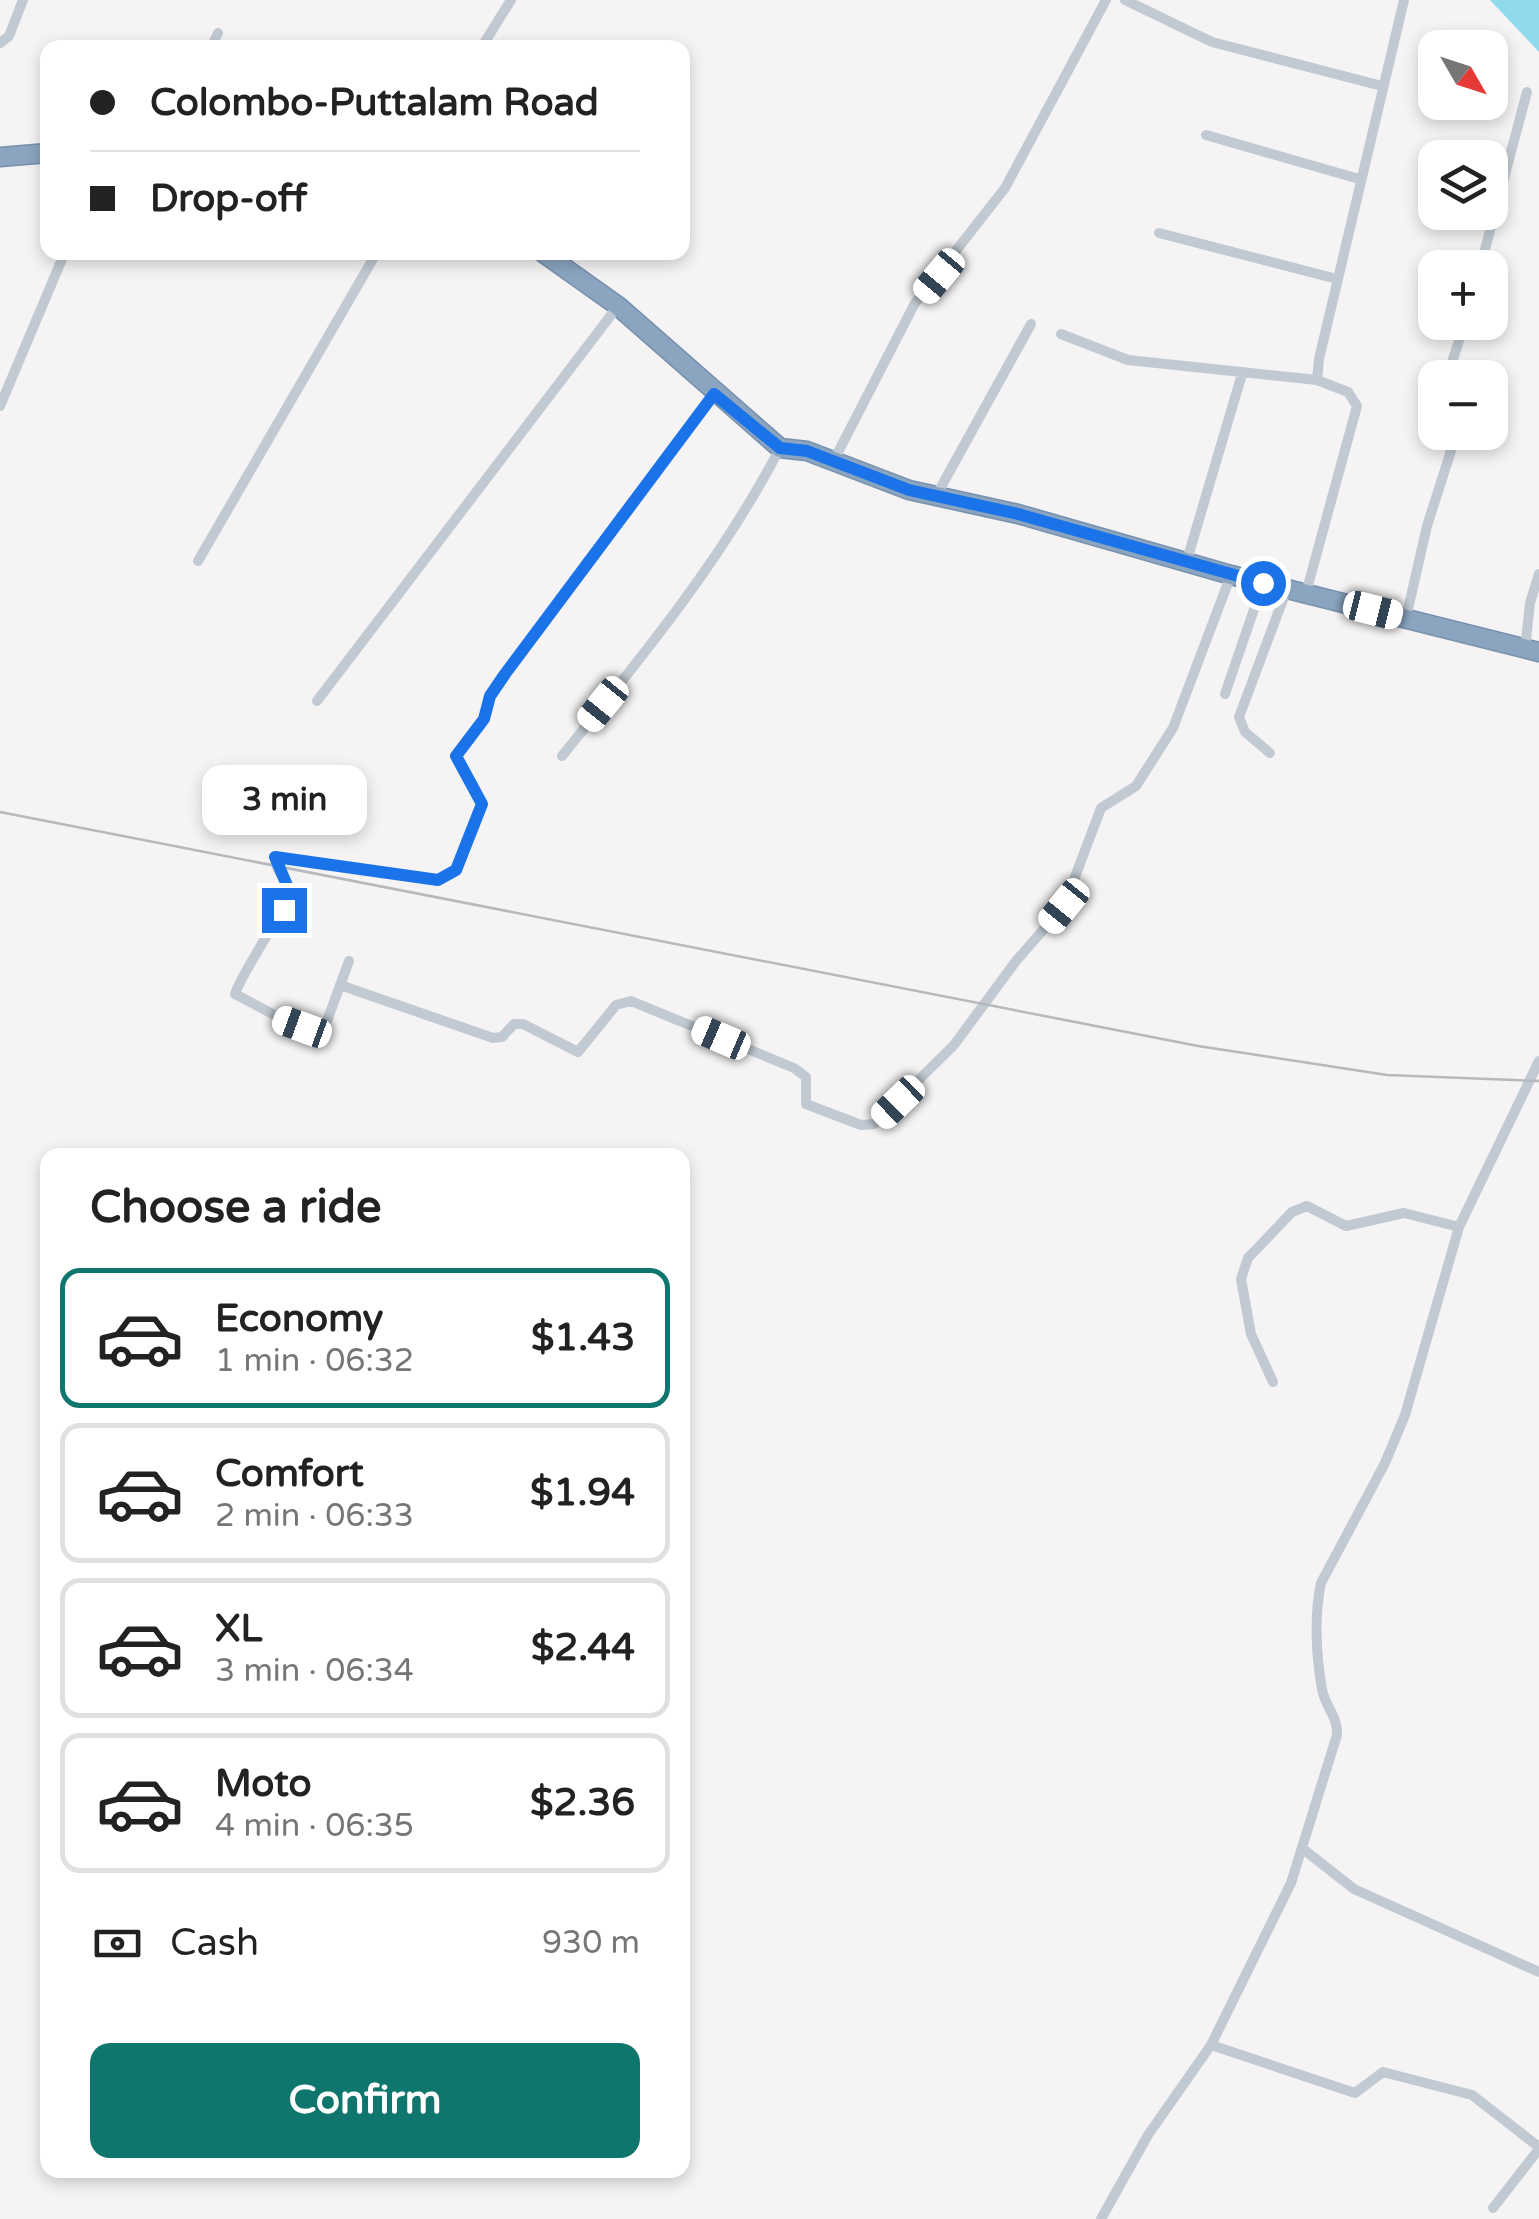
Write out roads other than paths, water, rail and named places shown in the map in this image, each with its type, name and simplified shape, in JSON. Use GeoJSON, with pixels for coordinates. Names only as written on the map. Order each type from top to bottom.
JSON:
{"type":"FeatureCollection","features":[{"type":"Feature","properties":{"kind":"highway"},"geometry":{"type":"LineString","coordinates":[[0,157],[40,154]]}},
{"type":"Feature","properties":{"kind":"highway"},"geometry":{"type":"LineString","coordinates":[[553,260],[618,306],[780,448],[807,451],[936,496],[1532,650]]}},
{"type":"Feature","properties":{"kind":"street"},"geometry":{"type":"LineString","coordinates":[[0,43],[9,36],[23,0]]}},
{"type":"Feature","properties":{"kind":"street"},"geometry":{"type":"LineString","coordinates":[[487,40],[512,0]]}},
{"type":"Feature","properties":{"kind":"street"},"geometry":{"type":"LineString","coordinates":[[833,462],[916,304],[1005,188],[1106,0]]}},
{"type":"Feature","properties":{"kind":"street"},"geometry":{"type":"LineString","coordinates":[[1125,0],[1212,42],[1382,86]]}},
{"type":"Feature","properties":{"kind":"street"},"geometry":{"type":"LineString","coordinates":[[1317,380],[1337,279],[1404,0]]}},
{"type":"Feature","properties":{"kind":"street"},"geometry":{"type":"LineString","coordinates":[[215,40],[218,33]]}},
{"type":"Feature","properties":{"kind":"street"},"geometry":{"type":"LineString","coordinates":[[1485,250],[1526,92]]}},
{"type":"Feature","properties":{"kind":"street"},"geometry":{"type":"LineString","coordinates":[[1206,135],[1360,179]]}},
{"type":"Feature","properties":{"kind":"street"},"geometry":{"type":"LineString","coordinates":[[1159,233],[1337,279]]}},
{"type":"Feature","properties":{"kind":"street"},"geometry":{"type":"LineString","coordinates":[[0,406],[62,260]]}},
{"type":"Feature","properties":{"kind":"street"},"geometry":{"type":"LineString","coordinates":[[198,562],[371,260]]}},
{"type":"Feature","properties":{"kind":"street"},"geometry":{"type":"LineString","coordinates":[[317,702],[618,306]]}},
{"type":"Feature","properties":{"kind":"street"},"geometry":{"type":"LineString","coordinates":[[936,496],[1032,324]]}},
{"type":"Feature","properties":{"kind":"street"},"geometry":{"type":"LineString","coordinates":[[1060,334],[1128,360],[1317,380],[1348,392],[1358,406],[1306,593]]}},
{"type":"Feature","properties":{"kind":"street"},"geometry":{"type":"LineString","coordinates":[[1186,560],[1242,374]]}},
{"type":"Feature","properties":{"kind":"street"},"geometry":{"type":"LineString","coordinates":[[348,961],[327,1021],[314,1029],[282,1019],[235,995],[250,958],[288,900],[289,890],[275,857],[438,880],[454,873],[482,804],[456,756],[484,719],[490,696],[505,674],[714,394]]}},
{"type":"Feature","properties":{"kind":"street"},"geometry":{"type":"LineString","coordinates":[[562,756],[706,568],[755,496],[780,448]]}},
{"type":"Feature","properties":{"kind":"street"},"geometry":{"type":"LineString","coordinates":[[1406,618],[1427,526],[1451,450]]}},
{"type":"Feature","properties":{"kind":"street"},"geometry":{"type":"LineString","coordinates":[[1532,650],[1530,603],[1539,574]]}},
{"type":"Feature","properties":{"kind":"street"},"geometry":{"type":"LineString","coordinates":[[340,985],[493,1038],[502,1038],[514,1024],[523,1024],[578,1052],[616,1005],[631,1001],[794,1068],[806,1077],[806,1104],[861,1125],[874,1124],[954,1045],[1064,906],[1101,808],[1136,786],[1173,728],[1231,575]]}},
{"type":"Feature","properties":{"kind":"street"},"geometry":{"type":"LineString","coordinates":[[1225,694],[1263,583]]}},
{"type":"Feature","properties":{"kind":"street"},"geometry":{"type":"LineString","coordinates":[[1270,753],[1245,732],[1239,717],[1287,589]]}},
{"type":"Feature","properties":{"kind":"street"},"geometry":{"type":"LineString","coordinates":[[1101,2219],[1148,2135],[1210,2046],[1304,1849],[1338,1720],[1322,1694],[1317,1603],[1320,1583],[1385,1463],[1405,1415],[1459,1227],[1539,1061]]}},
{"type":"Feature","properties":{"kind":"street"},"geometry":{"type":"LineString","coordinates":[[1273,1382],[1252,1334],[1241,1279],[1248,1258],[1292,1212],[1307,1206],[1346,1226],[1404,1213],[1459,1227]]}},
{"type":"Feature","properties":{"kind":"street"},"geometry":{"type":"LineString","coordinates":[[1304,1849],[1354,1889],[1539,1972]]}},
{"type":"Feature","properties":{"kind":"street"},"geometry":{"type":"LineString","coordinates":[[1210,2046],[1355,2093],[1383,2072],[1466,2093],[1539,2148],[1493,2208]]}},
{"type":"Feature","properties":{"kind":"water"},"geometry":{"type":"Polygon","coordinates":[[[1490,0],[1539,0],[1539,52],[1490,0]]]}},
{"type":"Feature","properties":{"kind":"railway"},"geometry":{"type":"LineString","coordinates":[[0,812],[1198,1046],[1387,1075],[1539,1081]]}}]}
